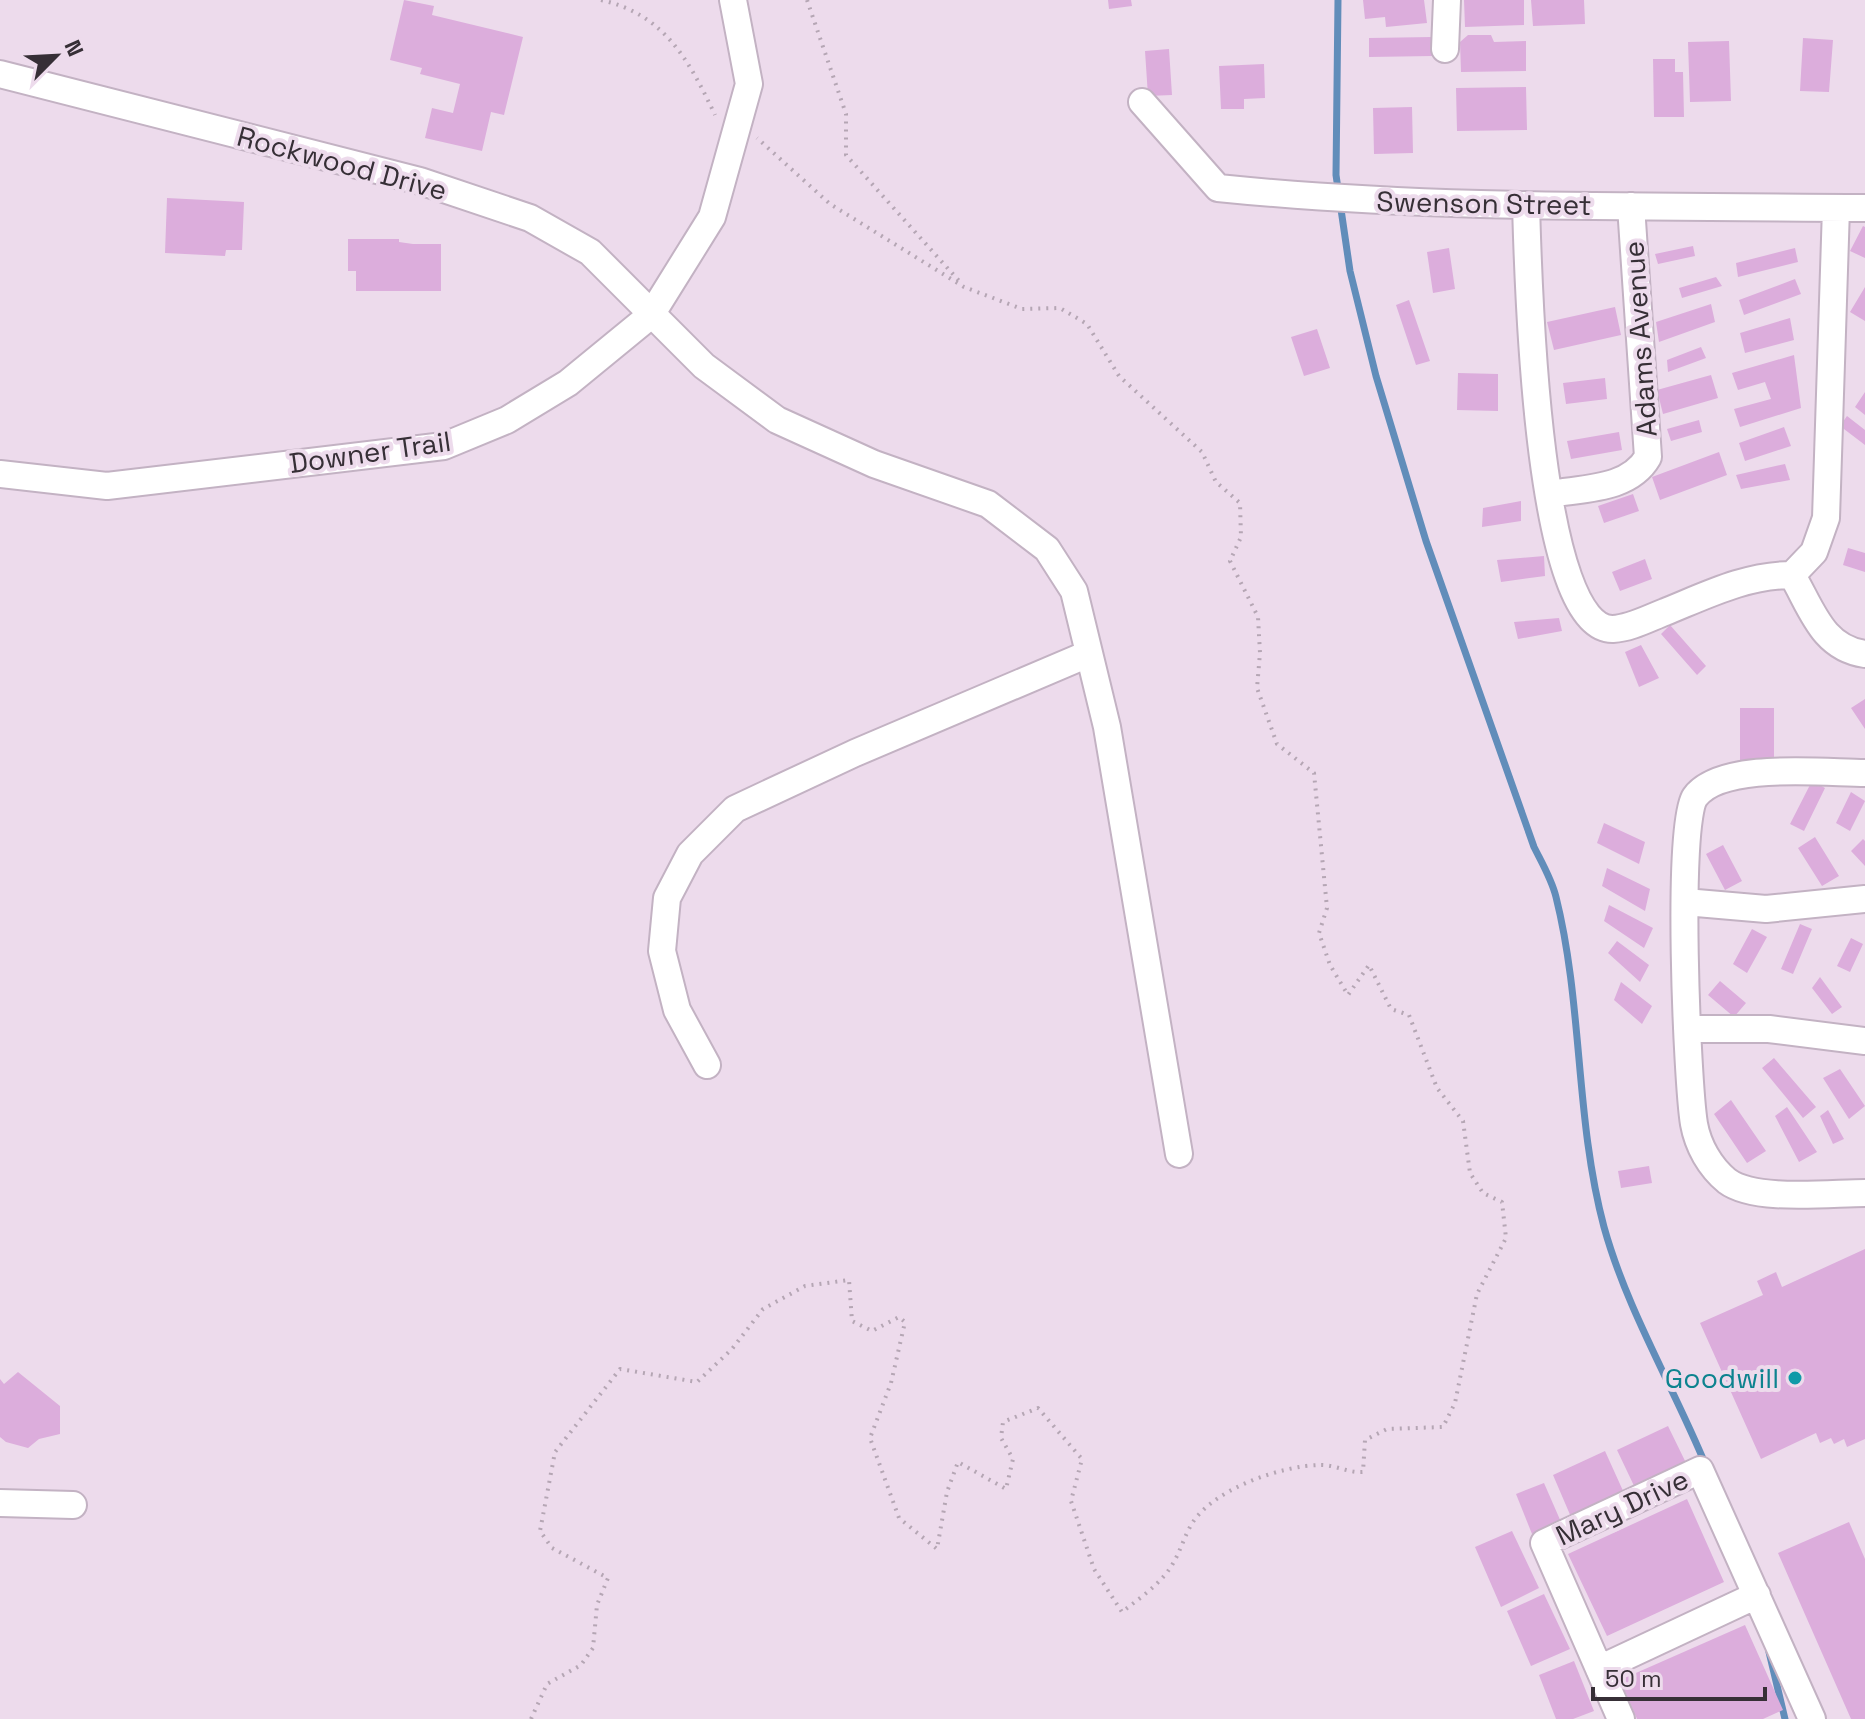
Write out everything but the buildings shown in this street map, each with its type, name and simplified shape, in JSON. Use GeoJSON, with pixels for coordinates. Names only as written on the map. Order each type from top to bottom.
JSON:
{"type":"FeatureCollection","features":[{"type":"Feature","properties":{"kind":"street","name":"Downer Trail"},"geometry":{"type":"LineString","coordinates":[[0,474],[107,486],[444,446],[507,420],[568,383],[651,315],[712,217],[749,84],[733,0]]}},
{"type":"Feature","properties":{"kind":"street"},"geometry":{"type":"LineString","coordinates":[[1445,49],[1447,0]]}},
{"type":"Feature","properties":{"kind":"street","name":"Rockwood Drive"},"geometry":{"type":"LineString","coordinates":[[0,74],[420,181],[530,218],[590,252],[704,366],[777,420],[874,464],[988,504],[1047,549],[1074,591],[1107,727],[1179,1154]]}},
{"type":"Feature","properties":{"kind":"street","name":"Swenson Street"},"geometry":{"type":"LineString","coordinates":[[1142,102],[1218,188],[1317,198],[1526,205],[1865,208]]}},
{"type":"Feature","properties":{"kind":"street"},"geometry":{"type":"LineString","coordinates":[[1526,205],[1531,348],[1561,559],[1584,615],[1596,624],[1612,629],[1634,624],[1737,583],[1767,575],[1792,575],[1814,552],[1826,518],[1836,208]]}},
{"type":"Feature","properties":{"kind":"street","name":"Adams Avenue"},"geometry":{"type":"LineString","coordinates":[[1550,494],[1622,482],[1640,470],[1648,457],[1631,206]]}},
{"type":"Feature","properties":{"kind":"street"},"geometry":{"type":"LineString","coordinates":[[1792,575],[1829,638],[1839,648],[1865,654]]}},
{"type":"Feature","properties":{"kind":"street"},"geometry":{"type":"LineString","coordinates":[[707,1065],[677,1010],[662,951],[667,898],[690,854],[735,809],[855,753],[1088,654]]}},
{"type":"Feature","properties":{"kind":"street"},"geometry":{"type":"LineString","coordinates":[[1865,773],[1771,772],[1729,777],[1708,785],[1694,797],[1688,813],[1685,902],[1687,1029],[1694,1126],[1702,1150],[1730,1183],[1774,1194],[1865,1193]]}},
{"type":"Feature","properties":{"kind":"street"},"geometry":{"type":"LineString","coordinates":[[1685,902],[1766,909],[1865,899]]}},
{"type":"Feature","properties":{"kind":"street"},"geometry":{"type":"LineString","coordinates":[[1687,1029],[1769,1029],[1865,1041]]}},
{"type":"Feature","properties":{"kind":"street","name":"Mary Drive"},"geometry":{"type":"LineString","coordinates":[[1599,1669],[1544,1543],[1700,1470],[1757,1595]]}},
{"type":"Feature","properties":{"kind":"street"},"geometry":{"type":"LineString","coordinates":[[0,1503],[73,1505]]}},
{"type":"Feature","properties":{"kind":"street"},"geometry":{"type":"LineString","coordinates":[[1621,1719],[1599,1669],[1757,1595],[1812,1719]]}},
{"type":"Feature","properties":{"kind":"path"},"geometry":{"type":"LineString","coordinates":[[601,0],[621,4],[657,23],[699,81],[717,119]]}},
{"type":"Feature","properties":{"kind":"path"},"geometry":{"type":"LineString","coordinates":[[807,0],[846,114],[846,155],[964,287]]}},
{"type":"Feature","properties":{"kind":"path"},"geometry":{"type":"LineString","coordinates":[[531,1719],[547,1684],[581,1665],[593,1648],[597,1605],[608,1578],[552,1548],[540,1531],[555,1452],[620,1369],[697,1382],[732,1349],[763,1309],[805,1286],[849,1280],[852,1321],[872,1331],[899,1317],[905,1322],[891,1383],[870,1438],[899,1518],[937,1549],[947,1492],[958,1462],[1006,1489],[1013,1459],[1001,1438],[1003,1422],[1038,1408],[1082,1459],[1071,1501],[1094,1569],[1122,1612],[1164,1577],[1182,1552],[1191,1525],[1219,1498],[1252,1478],[1322,1465],[1348,1473],[1363,1472],[1365,1440],[1387,1429],[1443,1427],[1455,1403],[1477,1294],[1506,1238],[1502,1202],[1483,1193],[1470,1173],[1463,1121],[1437,1088],[1409,1015],[1391,1009],[1369,965],[1348,995],[1330,965],[1319,933],[1327,908],[1314,773],[1277,744],[1257,688],[1260,653],[1258,617],[1230,561],[1241,537],[1240,503],[1216,482],[1202,452],[1119,376],[1087,324],[1060,308],[1022,309],[964,287],[830,204],[791,172],[748,129]]}},
{"type":"Feature","properties":{"kind":"waterway"},"geometry":{"type":"LineString","coordinates":[[1338,0],[1336,175],[1350,271],[1376,376],[1426,541],[1534,847],[1556,897],[1571,979],[1588,1145],[1604,1227],[1625,1288],[1706,1466]]}},
{"type":"Feature","properties":{"kind":"waterway"},"geometry":{"type":"LineString","coordinates":[[1769,1652],[1785,1719]]}},
{"type":"Feature","properties":{"kind":"place","name":"Goodwill"},"geometry":{"type":"Point","coordinates":[1795,1378]}}]}
